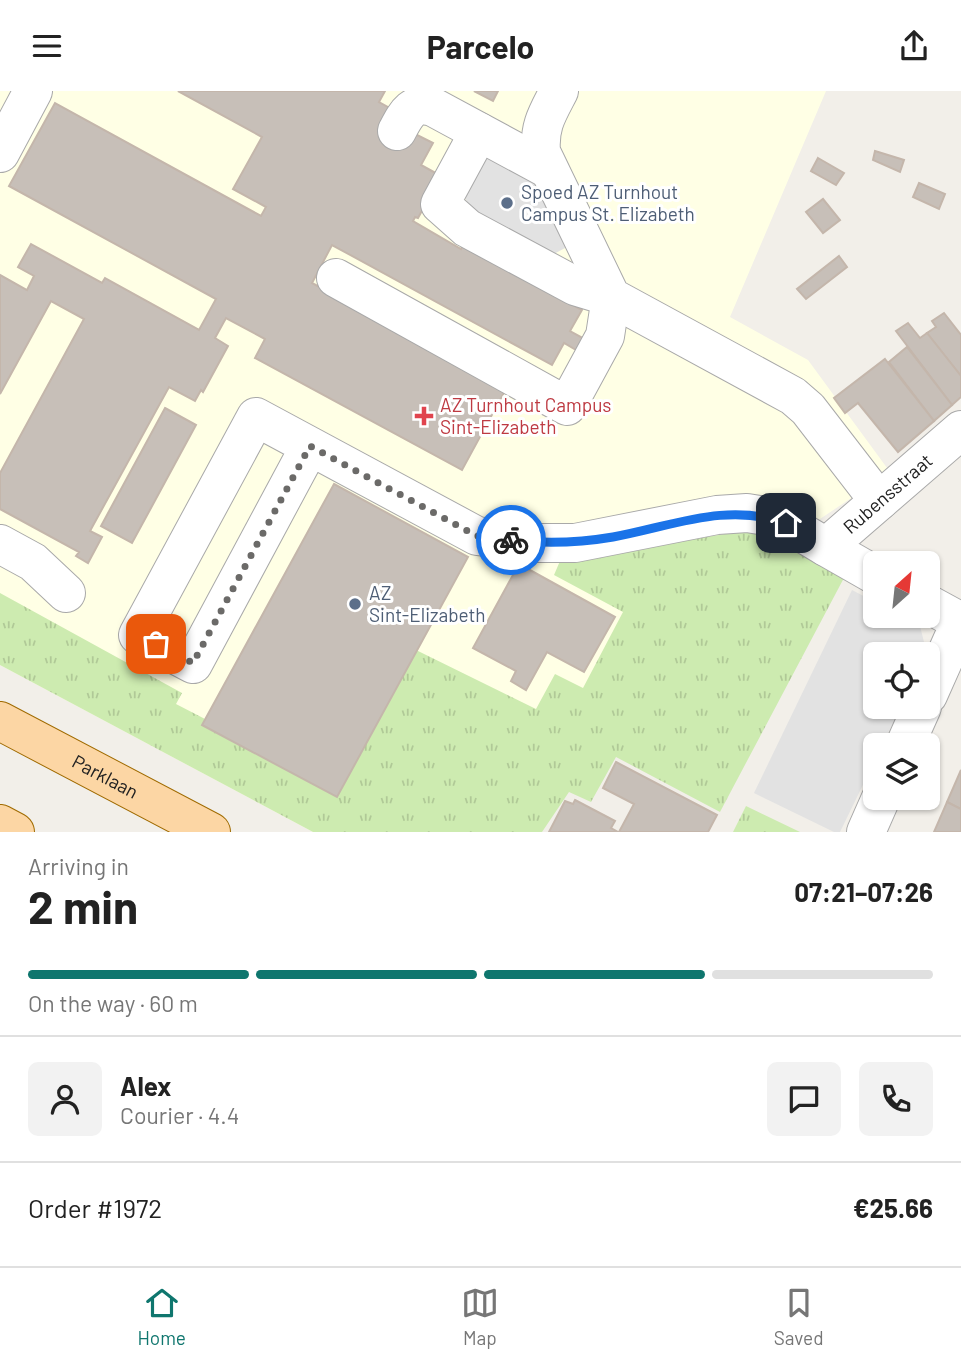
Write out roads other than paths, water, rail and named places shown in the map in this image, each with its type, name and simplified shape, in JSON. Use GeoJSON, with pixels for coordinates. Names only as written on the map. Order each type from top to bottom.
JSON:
{"type":"FeatureCollection","features":[{"type":"Feature","properties":{"kind":"main road","name":"Parklaan"},"geometry":{"type":"LineString","coordinates":[[0,721],[211,832]]}},
{"type":"Feature","properties":{"kind":"main road"},"geometry":{"type":"LineString","coordinates":[[0,824],[15,832]]}},
{"type":"Feature","properties":{"kind":"street"},"geometry":{"type":"LineString","coordinates":[[0,153],[33,91]]}},
{"type":"Feature","properties":{"kind":"street"},"geometry":{"type":"LineString","coordinates":[[336,278],[567,406],[606,336],[611,297],[541,152],[540,135],[544,120],[559,91]]}},
{"type":"Feature","properties":{"kind":"street"},"geometry":{"type":"LineString","coordinates":[[397,131],[407,112],[414,106],[423,104],[546,167]]}},
{"type":"Feature","properties":{"kind":"street"},"geometry":{"type":"LineString","coordinates":[[479,132],[440,204],[467,228],[575,286],[611,297],[793,396],[808,409],[879,501]]}},
{"type":"Feature","properties":{"kind":"street"},"geometry":{"type":"LineString","coordinates":[[310,446],[193,663],[138,635],[256,417],[310,446],[477,536],[532,543],[575,543],[717,515],[747,513],[786,523],[826,547]]}},
{"type":"Feature","properties":{"kind":"street","name":"Rubensstraat"},"geometry":{"type":"LineString","coordinates":[[863,568],[826,547],[961,430]]}},
{"type":"Feature","properties":{"kind":"street"},"geometry":{"type":"LineString","coordinates":[[0,544],[33,562],[66,593]]}},
{"type":"Feature","properties":{"kind":"street"},"geometry":{"type":"LineString","coordinates":[[940,611],[961,622],[940,668]]}},
{"type":"Feature","properties":{"kind":"street"},"geometry":{"type":"LineString","coordinates":[[866,832],[876,810]]}},
{"type":"Feature","properties":{"kind":"place","name":"Spoed AZ Turnhout Campus St. Elizabeth"},"geometry":{"type":"Point","coordinates":[507,203]}},
{"type":"Feature","properties":{"kind":"place","name":"AZ Turnhout Campus Sint-Elizabeth"},"geometry":{"type":"Point","coordinates":[424,416]}},
{"type":"Feature","properties":{"kind":"place","name":"AZ Sint-Elizabeth"},"geometry":{"type":"Point","coordinates":[355,604]}}]}
